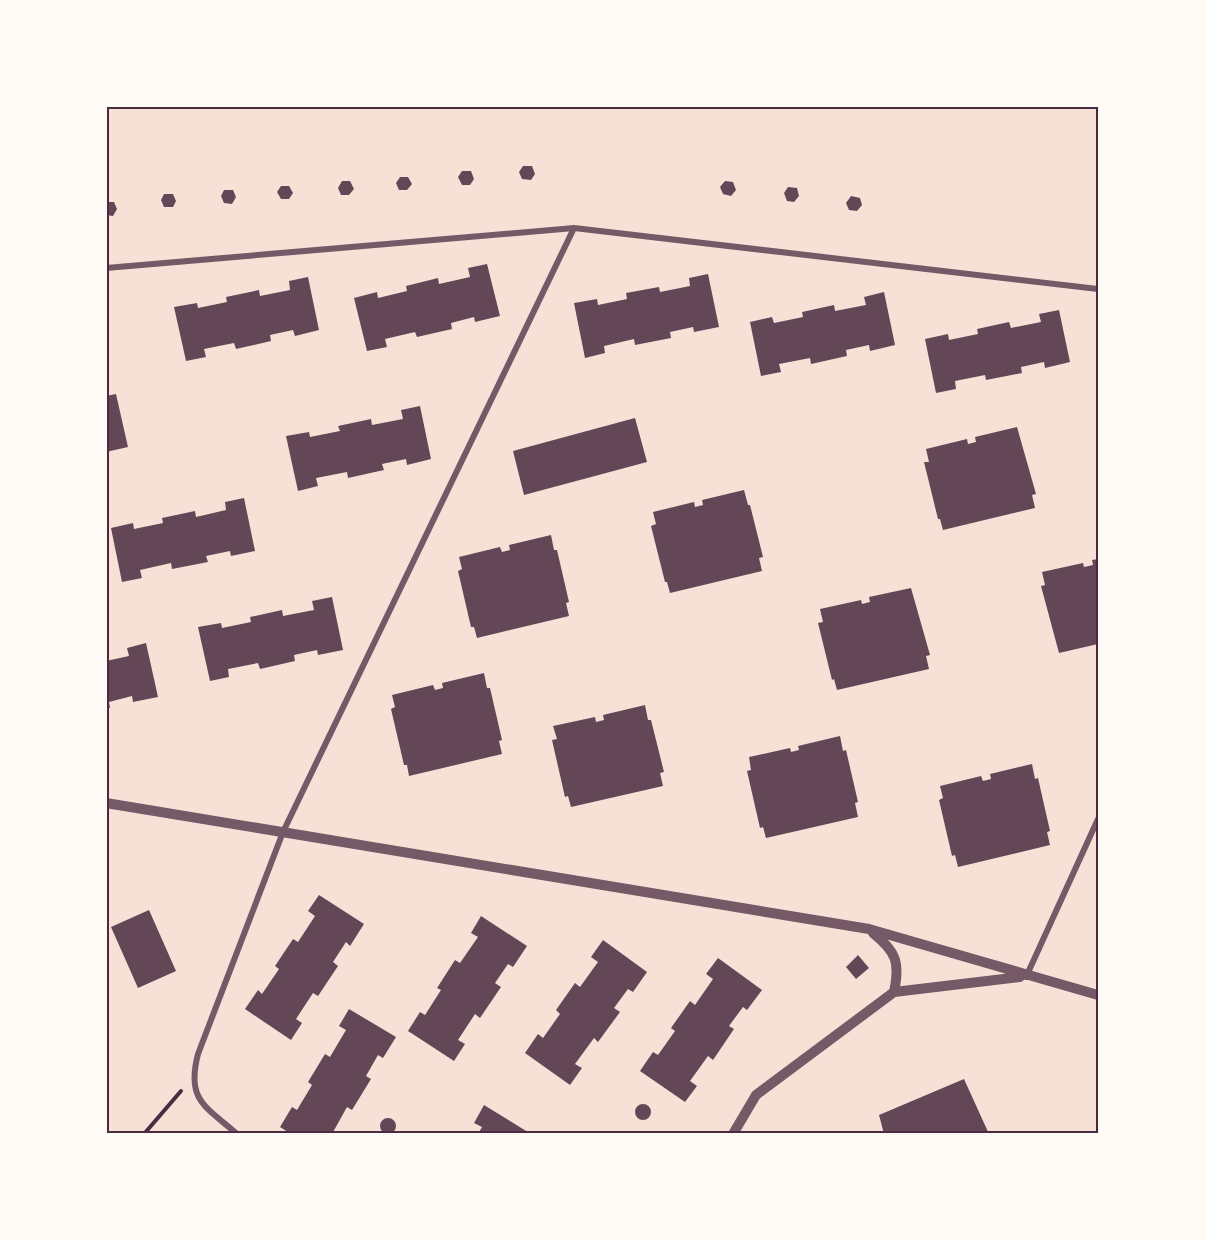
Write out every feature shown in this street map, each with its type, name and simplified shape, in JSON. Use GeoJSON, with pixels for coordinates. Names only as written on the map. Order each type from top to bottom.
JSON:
{"type":"FeatureCollection","features":[{"type":"Feature","properties":{"kind":"street"},"geometry":{"type":"LineString","coordinates":[[237,1134],[204,1105],[192,1082],[198,1054],[283,832],[574,228]]}},
{"type":"Feature","properties":{"kind":"street"},"geometry":{"type":"LineString","coordinates":[[106,268],[574,228],[1098,289]]}},
{"type":"Feature","properties":{"kind":"street"},"geometry":{"type":"LineString","coordinates":[[106,803],[869,929],[1098,995]]}},
{"type":"Feature","properties":{"kind":"street"},"geometry":{"type":"LineString","coordinates":[[1026,976],[1098,819]]}},
{"type":"Feature","properties":{"kind":"street"},"geometry":{"type":"LineString","coordinates":[[869,929],[892,950],[897,978],[894,992]]}},
{"type":"Feature","properties":{"kind":"street"},"geometry":{"type":"LineString","coordinates":[[733,1134],[756,1095],[894,992],[1026,976]]}},
{"type":"Feature","properties":{"kind":"path"},"geometry":{"type":"LineString","coordinates":[[144,1134],[182,1090]]}},
{"type":"Feature","properties":{"kind":"building"},"geometry":{"type":"Polygon","coordinates":[[[523,166],[532,166],[535,174],[531,180],[522,179],[519,172],[523,166]]]}},
{"type":"Feature","properties":{"kind":"building"},"geometry":{"type":"Polygon","coordinates":[[[462,171],[471,171],[474,179],[470,185],[462,185],[458,177],[462,171]]]}},
{"type":"Feature","properties":{"kind":"building"},"geometry":{"type":"Polygon","coordinates":[[[400,177],[408,177],[412,184],[407,190],[399,190],[396,183],[400,177]]]}},
{"type":"Feature","properties":{"kind":"building"},"geometry":{"type":"Polygon","coordinates":[[[342,181],[350,181],[354,189],[349,195],[341,195],[338,188],[342,181]]]}},
{"type":"Feature","properties":{"kind":"building"},"geometry":{"type":"Polygon","coordinates":[[[725,181],[733,182],[736,190],[731,196],[723,194],[720,187],[725,181]]]}},
{"type":"Feature","properties":{"kind":"building"},"geometry":{"type":"Polygon","coordinates":[[[281,186],[289,186],[293,193],[289,199],[281,199],[277,192],[281,186]]]}},
{"type":"Feature","properties":{"kind":"building"},"geometry":{"type":"Polygon","coordinates":[[[788,187],[797,188],[799,196],[794,202],[787,201],[784,193],[788,187]]]}},
{"type":"Feature","properties":{"kind":"building"},"geometry":{"type":"Polygon","coordinates":[[[224,190],[233,190],[236,197],[232,204],[224,203],[221,196],[224,190]]]}},
{"type":"Feature","properties":{"kind":"building"},"geometry":{"type":"Polygon","coordinates":[[[164,194],[173,194],[176,201],[173,207],[164,207],[161,200],[164,194]]]}},
{"type":"Feature","properties":{"kind":"building"},"geometry":{"type":"Polygon","coordinates":[[[851,196],[860,198],[862,205],[857,211],[849,210],[846,203],[851,196]]]}},
{"type":"Feature","properties":{"kind":"building"},"geometry":{"type":"Polygon","coordinates":[[[106,202],[114,202],[117,209],[113,216],[106,215],[106,202]]]}},
{"type":"Feature","properties":{"kind":"building"},"geometry":{"type":"Polygon","coordinates":[[[487,264],[500,316],[475,322],[474,317],[451,323],[452,329],[417,337],[415,332],[385,339],[387,347],[367,351],[354,298],[377,292],[378,298],[407,291],[406,286],[438,278],[439,284],[470,277],[468,268],[487,264]]]}},
{"type":"Feature","properties":{"kind":"building"},"geometry":{"type":"Polygon","coordinates":[[[708,274],[719,327],[694,332],[693,327],[670,332],[671,338],[635,345],[634,339],[604,346],[605,353],[585,358],[574,303],[597,299],[598,305],[627,299],[626,293],[659,287],[660,292],[690,286],[689,278],[708,274]]]}},
{"type":"Feature","properties":{"kind":"building"},"geometry":{"type":"Polygon","coordinates":[[[308,277],[319,330],[295,336],[293,330],[270,335],[271,341],[236,349],[234,343],[204,349],[206,357],[186,361],[174,307],[197,303],[198,308],[227,302],[226,297],[259,290],[260,296],[290,290],[289,281],[308,277]]]}},
{"type":"Feature","properties":{"kind":"building"},"geometry":{"type":"Polygon","coordinates":[[[884,292],[895,345],[870,351],[869,345],[846,350],[847,356],[811,364],[810,358],[779,364],[781,372],[761,376],[750,322],[772,317],[774,323],[803,317],[802,312],[834,305],[835,311],[866,305],[864,297],[884,292]]]}},
{"type":"Feature","properties":{"kind":"building"},"geometry":{"type":"Polygon","coordinates":[[[1059,310],[1070,362],[1045,368],[1044,362],[1021,367],[1022,373],[986,380],[985,375],[955,381],[956,389],[936,393],[925,339],[948,334],[949,340],[978,334],[977,329],[1009,322],[1011,328],[1041,322],[1039,314],[1059,310]]]}},
{"type":"Feature","properties":{"kind":"building"},"geometry":{"type":"Polygon","coordinates":[[[116,394],[128,447],[106,452],[106,396],[116,394]]]}},
{"type":"Feature","properties":{"kind":"building"},"geometry":{"type":"Polygon","coordinates":[[[420,406],[431,459],[407,465],[406,459],[382,464],[384,470],[348,478],[347,472],[316,478],[318,486],[298,491],[286,436],[309,432],[310,437],[340,431],[338,426],[371,419],[372,425],[403,419],[401,410],[420,406]]]}},
{"type":"Feature","properties":{"kind":"building"},"geometry":{"type":"Polygon","coordinates":[[[635,418],[647,462],[524,495],[513,451],[635,418]]]}},
{"type":"Feature","properties":{"kind":"building"},"geometry":{"type":"Polygon","coordinates":[[[1017,427],[1036,494],[1032,495],[1035,508],[943,530],[940,519],[938,519],[924,462],[929,462],[926,449],[967,439],[968,444],[976,442],[975,437],[1017,427]]]}},
{"type":"Feature","properties":{"kind":"building"},"geometry":{"type":"Polygon","coordinates":[[[744,490],[763,557],[759,558],[762,571],[670,593],[667,582],[665,582],[651,526],[656,524],[653,512],[694,502],[695,507],[703,505],[702,500],[744,490]]]}},
{"type":"Feature","properties":{"kind":"building"},"geometry":{"type":"Polygon","coordinates":[[[244,498],[255,551],[231,556],[230,551],[206,556],[208,562],[172,569],[171,563],[140,570],[142,578],[122,582],[111,528],[133,523],[134,529],[163,523],[162,518],[195,511],[196,517],[226,510],[225,502],[244,498]]]}},
{"type":"Feature","properties":{"kind":"building"},"geometry":{"type":"Polygon","coordinates":[[[551,535],[554,550],[557,550],[569,602],[566,603],[569,616],[477,638],[474,627],[471,627],[458,571],[462,569],[459,557],[500,547],[502,552],[510,550],[509,545],[551,535]]]}},
{"type":"Feature","properties":{"kind":"building"},"geometry":{"type":"Polygon","coordinates":[[[1098,559],[1098,644],[1059,653],[1041,586],[1045,585],[1042,572],[1083,563],[1084,567],[1093,565],[1092,560],[1098,559]]]}},
{"type":"Feature","properties":{"kind":"building"},"geometry":{"type":"Polygon","coordinates":[[[911,588],[930,655],[926,656],[929,669],[837,690],[834,679],[832,680],[818,623],[823,622],[820,609],[861,600],[862,604],[870,602],[869,597],[911,588]]]}},
{"type":"Feature","properties":{"kind":"building"},"geometry":{"type":"Polygon","coordinates":[[[332,597],[343,650],[318,655],[317,650],[294,655],[295,661],[260,669],[258,663],[228,669],[229,677],[210,681],[198,627],[221,623],[222,628],[251,622],[250,617],[282,610],[283,616],[314,610],[312,601],[332,597]]]}},
{"type":"Feature","properties":{"kind":"building"},"geometry":{"type":"Polygon","coordinates":[[[146,643],[158,697],[133,702],[132,696],[109,702],[110,708],[106,708],[106,661],[129,656],[127,648],[146,643]]]}},
{"type":"Feature","properties":{"kind":"building"},"geometry":{"type":"Polygon","coordinates":[[[484,673],[487,688],[490,688],[502,740],[499,741],[502,754],[409,776],[407,765],[404,765],[391,709],[395,707],[392,695],[433,685],[435,690],[443,688],[442,683],[484,673]]]}},
{"type":"Feature","properties":{"kind":"building"},"geometry":{"type":"Polygon","coordinates":[[[645,705],[664,772],[660,773],[663,786],[571,807],[568,796],[565,797],[552,740],[557,739],[553,726],[595,717],[596,722],[604,720],[603,715],[645,705]]]}},
{"type":"Feature","properties":{"kind":"building"},"geometry":{"type":"Polygon","coordinates":[[[840,736],[843,751],[846,750],[858,802],[855,803],[858,817],[766,838],[763,827],[760,828],[747,771],[751,770],[749,757],[790,748],[791,752],[799,750],[798,746],[840,736]]]}},
{"type":"Feature","properties":{"kind":"building"},"geometry":{"type":"Polygon","coordinates":[[[1032,764],[1035,779],[1038,778],[1050,831],[1047,832],[1050,845],[958,867],[955,855],[952,856],[939,800],[943,798],[940,786],[981,776],[983,781],[991,779],[990,774],[1032,764]]]}},
{"type":"Feature","properties":{"kind":"building"},"geometry":{"type":"Polygon","coordinates":[[[319,895],[364,924],[350,946],[346,942],[333,962],[338,966],[318,996],[313,993],[296,1019],[302,1023],[291,1040],[245,1009],[258,990],[262,994],[279,969],[275,966],[293,939],[298,942],[315,916],[308,911],[319,895]]]}},
{"type":"Feature","properties":{"kind":"building"},"geometry":{"type":"Polygon","coordinates":[[[149,910],[176,971],[138,988],[111,927],[149,910]]]}},
{"type":"Feature","properties":{"kind":"building"},"geometry":{"type":"Polygon","coordinates":[[[481,916],[527,946],[513,967],[508,964],[495,983],[501,987],[480,1018],[475,1014],[458,1040],[465,1044],[454,1061],[408,1031],[420,1012],[425,1015],[441,990],[437,988],[455,960],[460,963],[478,937],[471,933],[481,916]]]}},
{"type":"Feature","properties":{"kind":"building"},"geometry":{"type":"Polygon","coordinates":[[[603,940],[647,972],[633,992],[628,989],[614,1008],[620,1012],[598,1042],[594,1038],[575,1064],[582,1068],[570,1085],[525,1053],[538,1034],[543,1038],[560,1014],[556,1010],[575,983],[580,987],[598,962],[591,957],[603,940]]]}},
{"type":"Feature","properties":{"kind":"building"},"geometry":{"type":"Polygon","coordinates":[[[858,955],[869,968],[856,979],[846,967],[858,955]]]}},
{"type":"Feature","properties":{"kind":"building"},"geometry":{"type":"Polygon","coordinates":[[[718,958],[762,990],[747,1010],[743,1007],[729,1026],[734,1029],[713,1060],[708,1056],[690,1081],[697,1086],[685,1102],[640,1071],[653,1052],[658,1055],[675,1031],[671,1028],[690,1001],[695,1005],[713,979],[706,974],[718,958]]]}},
{"type":"Feature","properties":{"kind":"building"},"geometry":{"type":"Polygon","coordinates":[[[349,1009],[396,1037],[383,1058],[378,1055],[366,1076],[371,1079],[352,1110],[347,1107],[332,1134],[291,1134],[280,1127],[292,1107],[297,1110],[312,1085],[308,1082],[325,1054],[330,1057],[346,1030],[339,1026],[349,1009]]]}},
{"type":"Feature","properties":{"kind":"building"},"geometry":{"type":"Polygon","coordinates":[[[964,1079],[989,1134],[884,1134],[879,1115],[964,1079]]]}},
{"type":"Feature","properties":{"kind":"building"},"geometry":{"type":"Polygon","coordinates":[[[640,1104],[646,1104],[651,1112],[649,1118],[640,1120],[635,1115],[635,1109],[640,1104]]]}},
{"type":"Feature","properties":{"kind":"building"},"geometry":{"type":"Polygon","coordinates":[[[484,1105],[531,1134],[478,1134],[482,1127],[474,1123],[484,1105]]]}},
{"type":"Feature","properties":{"kind":"building"},"geometry":{"type":"Polygon","coordinates":[[[385,1118],[391,1118],[396,1126],[394,1132],[385,1134],[380,1129],[380,1123],[385,1118]]]}}]}
